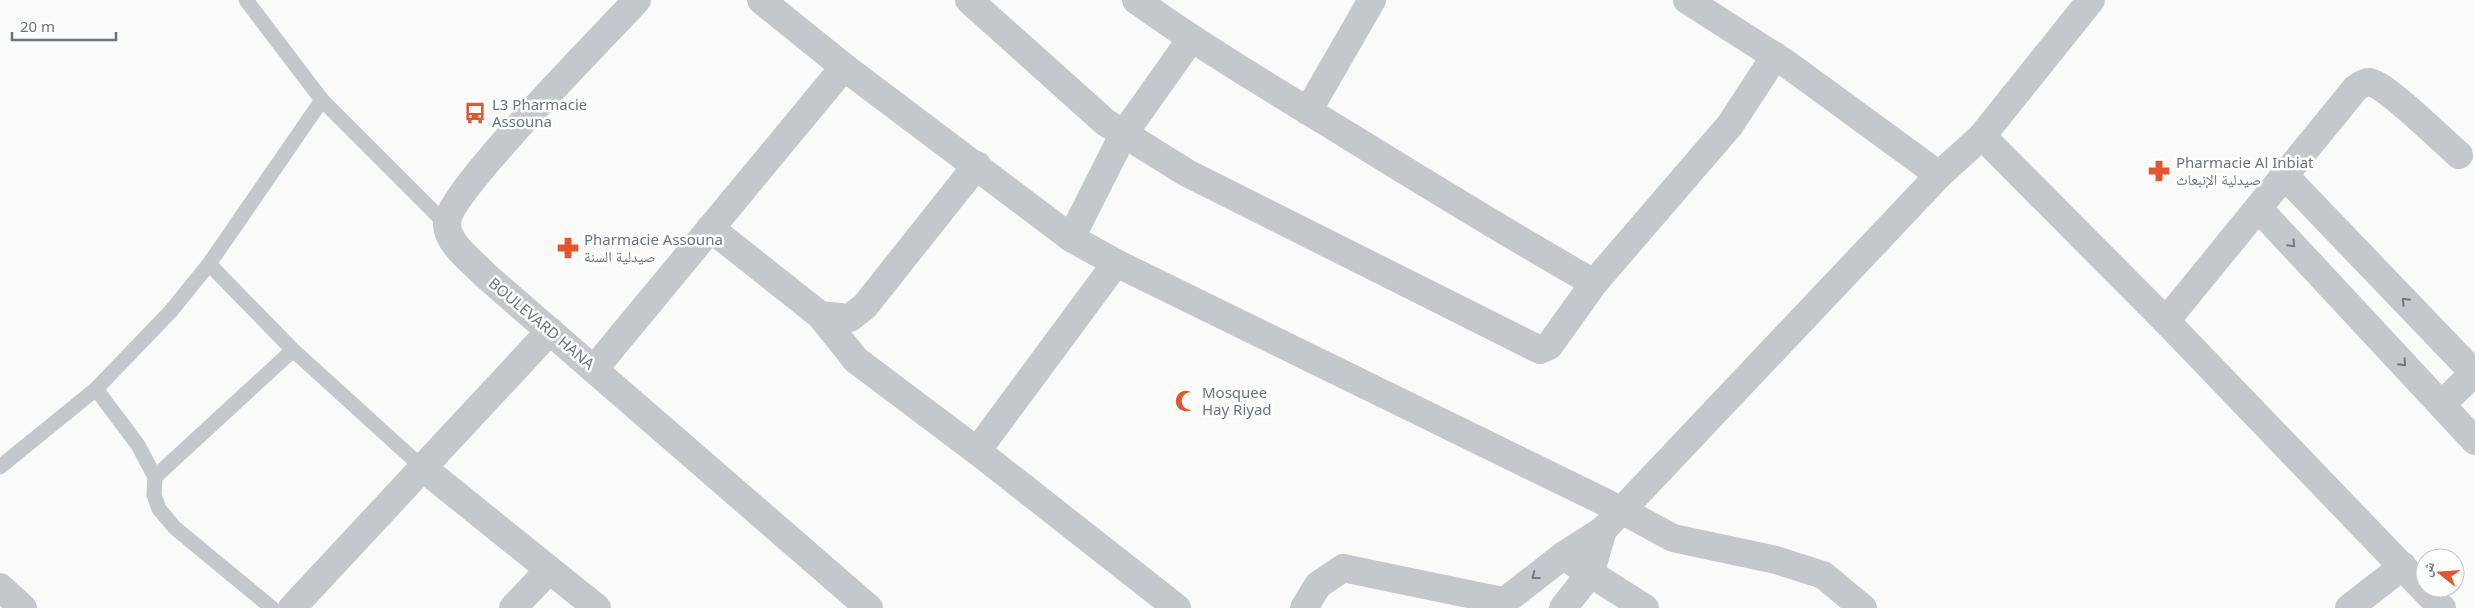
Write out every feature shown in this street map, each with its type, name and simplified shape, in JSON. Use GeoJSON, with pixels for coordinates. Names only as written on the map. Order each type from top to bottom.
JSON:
{"type":"FeatureCollection","features":[{"type":"Feature","properties":{"kind":"street"},"geometry":{"type":"LineString","coordinates":[[447,225],[454,205],[476,174],[637,0]]}},
{"type":"Feature","properties":{"kind":"street"},"geometry":{"type":"LineString","coordinates":[[761,0],[844,67],[1072,238],[1116,263],[1623,511],[1673,538],[1776,560],[1823,575],[1863,608]]}},
{"type":"Feature","properties":{"kind":"street"},"geometry":{"type":"LineString","coordinates":[[969,0],[1104,122],[1123,135],[1187,173],[1540,350],[1549,346],[1594,283],[1730,125],[1775,56]]}},
{"type":"Feature","properties":{"kind":"street"},"geometry":{"type":"LineString","coordinates":[[1136,0],[1191,39],[1508,234],[1594,283]]}},
{"type":"Feature","properties":{"kind":"street"},"geometry":{"type":"LineString","coordinates":[[1308,111],[1372,0]]}},
{"type":"Feature","properties":{"kind":"street"},"geometry":{"type":"LineString","coordinates":[[1687,0],[1775,56],[1939,175]]}},
{"type":"Feature","properties":{"kind":"street"},"geometry":{"type":"LineString","coordinates":[[1304,608],[1318,585],[1343,568],[1499,605],[1564,555],[1603,530],[1939,175],[1982,136],[2092,0]]}},
{"type":"Feature","properties":{"kind":"street"},"geometry":{"type":"LineString","coordinates":[[1072,238],[1123,135],[1191,39]]}},
{"type":"Feature","properties":{"kind":"street"},"geometry":{"type":"LineString","coordinates":[[595,368],[844,67]]}},
{"type":"Feature","properties":{"kind":"street"},"geometry":{"type":"LineString","coordinates":[[2166,321],[2355,89],[2363,83],[2370,82],[2386,90],[2459,155]]}},
{"type":"Feature","properties":{"kind":"street"},"geometry":{"type":"LineString","coordinates":[[1982,136],[2166,321],[2442,608]]}},
{"type":"Feature","properties":{"kind":"street"},"geometry":{"type":"LineString","coordinates":[[820,315],[850,318],[865,306],[977,165]]}},
{"type":"Feature","properties":{"kind":"street"},"geometry":{"type":"LineString","coordinates":[[2284,175],[2475,374],[2442,404]]}},
{"type":"Feature","properties":{"kind":"street"},"geometry":{"type":"LineString","coordinates":[[2259,209],[2475,440]]}},
{"type":"Feature","properties":{"kind":"street","name":"BOULEVARD HANA"},"geometry":{"type":"LineString","coordinates":[[447,225],[457,246],[485,275],[595,368],[869,608]]}},
{"type":"Feature","properties":{"kind":"street"},"geometry":{"type":"LineString","coordinates":[[710,228],[820,315],[856,360],[977,451],[1177,608]]}},
{"type":"Feature","properties":{"kind":"street"},"geometry":{"type":"LineString","coordinates":[[977,451],[1116,263]]}},
{"type":"Feature","properties":{"kind":"street"},"geometry":{"type":"LineString","coordinates":[[292,608],[550,331]]}},
{"type":"Feature","properties":{"kind":"street"},"geometry":{"type":"LineString","coordinates":[[423,468],[597,608]]}},
{"type":"Feature","properties":{"kind":"street"},"geometry":{"type":"LineString","coordinates":[[1563,608],[1590,574],[1603,530]]}},
{"type":"Feature","properties":{"kind":"street"},"geometry":{"type":"LineString","coordinates":[[1564,555],[1644,608]]}},
{"type":"Feature","properties":{"kind":"street"},"geometry":{"type":"LineString","coordinates":[[2349,608],[2403,566]]}},
{"type":"Feature","properties":{"kind":"street"},"geometry":{"type":"LineString","coordinates":[[513,608],[550,570]]}},
{"type":"Feature","properties":{"kind":"street"},"geometry":{"type":"LineString","coordinates":[[0,587],[23,608]]}},
{"type":"Feature","properties":{"kind":"lane"},"geometry":{"type":"LineString","coordinates":[[246,0],[322,100],[447,225]]}},
{"type":"Feature","properties":{"kind":"lane"},"geometry":{"type":"LineString","coordinates":[[0,467],[96,389],[172,311],[209,264],[322,100]]}},
{"type":"Feature","properties":{"kind":"lane"},"geometry":{"type":"LineString","coordinates":[[209,264],[293,350],[423,468]]}},
{"type":"Feature","properties":{"kind":"lane"},"geometry":{"type":"LineString","coordinates":[[155,476],[293,350]]}},
{"type":"Feature","properties":{"kind":"lane"},"geometry":{"type":"LineString","coordinates":[[96,389],[138,445],[155,476],[154,495],[159,509],[175,528],[272,608]]}},
{"type":"Feature","properties":{"kind":"place","name":"L3 Pharmacie Assouna"},"geometry":{"type":"Point","coordinates":[475,113]}},
{"type":"Feature","properties":{"kind":"place","name":"Pharmacie Al Inbiat صيدلية الإنبعاث"},"geometry":{"type":"Point","coordinates":[2159,171]}},
{"type":"Feature","properties":{"kind":"place","name":"Pharmacie Assouna صيدلية السنة"},"geometry":{"type":"Point","coordinates":[568,248]}},
{"type":"Feature","properties":{"kind":"place","name":"Mosquee Hay Riyad"},"geometry":{"type":"Point","coordinates":[1186,401]}}]}
